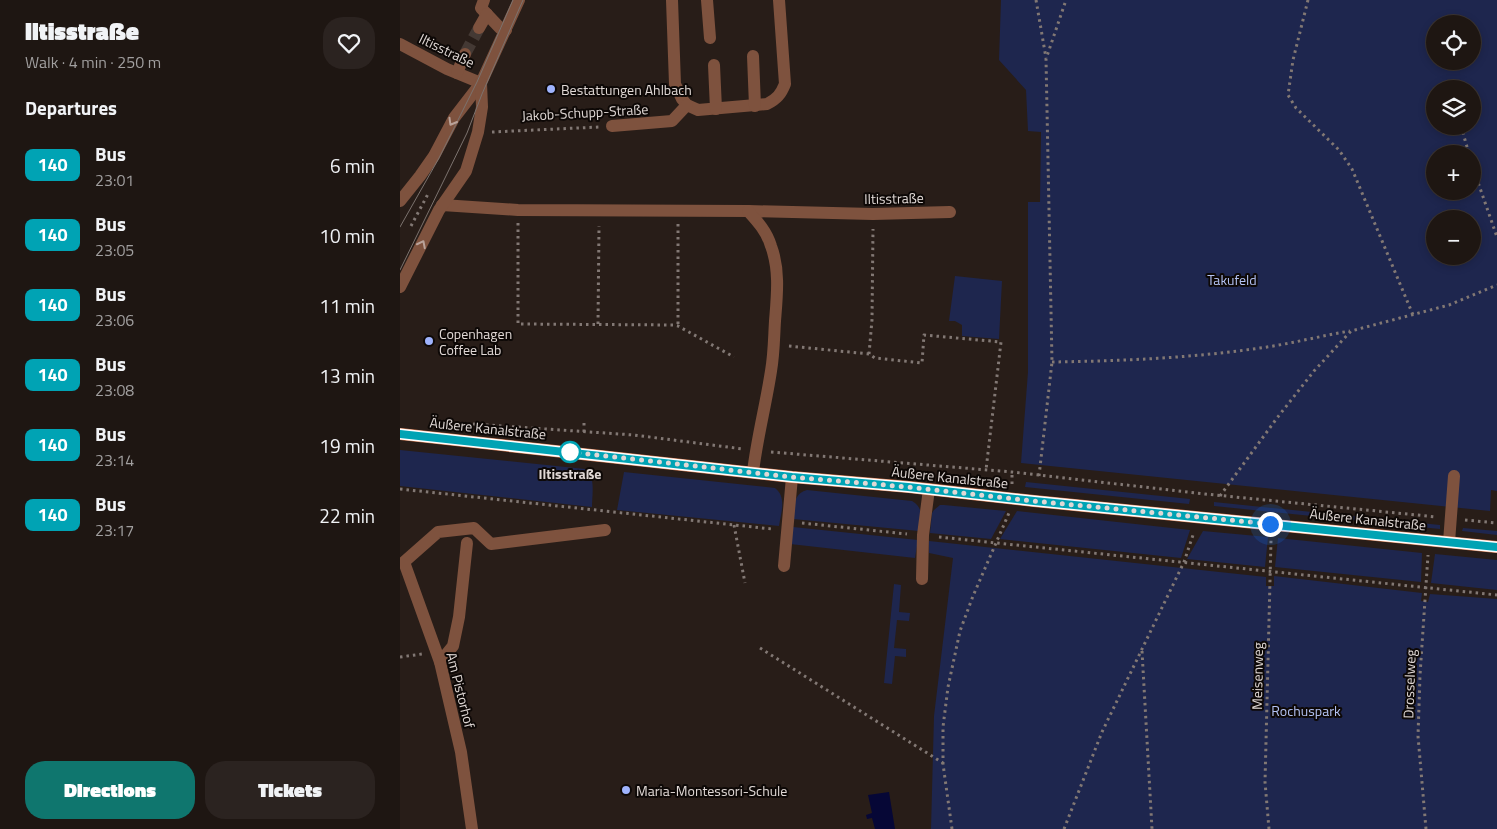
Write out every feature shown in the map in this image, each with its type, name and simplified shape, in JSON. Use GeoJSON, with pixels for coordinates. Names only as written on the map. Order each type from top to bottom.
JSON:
{"type":"FeatureCollection","features":[{"type":"Feature","properties":{"kind":"main road","name":"Äußere Kanalstraße"},"geometry":{"type":"LineString","coordinates":[[400,434],[792,477],[929,489],[1497,547]]}},
{"type":"Feature","properties":{"kind":"street"},"geometry":{"type":"LineString","coordinates":[[484,0],[481,8],[500,28],[506,30]]}},
{"type":"Feature","properties":{"kind":"street","name":"Iltisstraße"},"geometry":{"type":"LineString","coordinates":[[400,201],[434,156],[454,118],[481,83],[519,0]]}},
{"type":"Feature","properties":{"kind":"street"},"geometry":{"type":"LineString","coordinates":[[672,0],[675,84],[687,105],[698,110],[768,104],[782,92],[786,84],[779,0]]}},
{"type":"Feature","properties":{"kind":"street"},"geometry":{"type":"LineString","coordinates":[[708,0],[710,38]]}},
{"type":"Feature","properties":{"kind":"street"},"geometry":{"type":"LineString","coordinates":[[479,28],[487,14]]}},
{"type":"Feature","properties":{"kind":"street","name":"Iltisstraße"},"geometry":{"type":"LineString","coordinates":[[400,44],[481,83]]}},
{"type":"Feature","properties":{"kind":"street"},"geometry":{"type":"LineString","coordinates":[[457,73],[465,54]]}},
{"type":"Feature","properties":{"kind":"street"},"geometry":{"type":"LineString","coordinates":[[753,56],[755,106]]}},
{"type":"Feature","properties":{"kind":"street"},"geometry":{"type":"LineString","coordinates":[[714,66],[716,109]]}},
{"type":"Feature","properties":{"kind":"street","name":"Iltisstraße"},"geometry":{"type":"LineString","coordinates":[[400,287],[442,205],[466,171],[478,132],[482,107],[481,83]]}},
{"type":"Feature","properties":{"kind":"street","name":"Jakob-Schupp-Straße"},"geometry":{"type":"LineString","coordinates":[[612,126],[672,121],[687,105]]}},
{"type":"Feature","properties":{"kind":"street","name":"Iltisstraße"},"geometry":{"type":"LineString","coordinates":[[442,205],[518,210],[748,211],[873,214],[950,212]]}},
{"type":"Feature","properties":{"kind":"street"},"geometry":{"type":"LineString","coordinates":[[748,211],[767,236],[772,247],[778,292],[772,369],[753,472]]}},
{"type":"Feature","properties":{"kind":"street"},"geometry":{"type":"LineString","coordinates":[[400,428],[415,436]]}},
{"type":"Feature","properties":{"kind":"street"},"geometry":{"type":"LineString","coordinates":[[1449,542],[1454,476]]}},
{"type":"Feature","properties":{"kind":"street"},"geometry":{"type":"LineString","coordinates":[[784,566],[792,477]]}},
{"type":"Feature","properties":{"kind":"street"},"geometry":{"type":"LineString","coordinates":[[922,579],[923,535],[929,489]]}},
{"type":"Feature","properties":{"kind":"street","name":"Am Pistorhof"},"geometry":{"type":"LineString","coordinates":[[472,829],[461,752],[438,656],[404,562],[438,532],[474,528],[491,544],[604,530]]}},
{"type":"Feature","properties":{"kind":"street"},"geometry":{"type":"LineString","coordinates":[[438,656],[453,646],[459,617],[466,543]]}},
{"type":"Feature","properties":{"kind":"path"},"geometry":{"type":"LineString","coordinates":[[1036,0],[1046,59],[1052,362],[1039,476]]}},
{"type":"Feature","properties":{"kind":"path"},"geometry":{"type":"LineString","coordinates":[[1046,59],[1066,0]]}},
{"type":"Feature","properties":{"kind":"path"},"geometry":{"type":"LineString","coordinates":[[1308,0],[1293,60],[1288,94],[1296,108],[1339,150],[1352,168],[1413,315]]}},
{"type":"Feature","properties":{"kind":"path","name":"Jakob-Schupp-Straße"},"geometry":{"type":"LineString","coordinates":[[478,132],[612,126]]}},
{"type":"Feature","properties":{"kind":"path"},"geometry":{"type":"LineString","coordinates":[[411,226],[430,188]]}},
{"type":"Feature","properties":{"kind":"path"},"geometry":{"type":"LineString","coordinates":[[1481,191],[1497,237]]}},
{"type":"Feature","properties":{"kind":"path"},"geometry":{"type":"LineString","coordinates":[[518,210],[518,324],[678,326],[734,357]]}},
{"type":"Feature","properties":{"kind":"path"},"geometry":{"type":"LineString","coordinates":[[598,324],[599,210]]}},
{"type":"Feature","properties":{"kind":"path"},"geometry":{"type":"LineString","coordinates":[[678,211],[678,326]]}},
{"type":"Feature","properties":{"kind":"path"},"geometry":{"type":"LineString","coordinates":[[869,354],[872,320],[873,214]]}},
{"type":"Feature","properties":{"kind":"path"},"geometry":{"type":"LineString","coordinates":[[1052,362],[1195,356],[1262,348],[1351,331],[1413,315],[1449,305],[1497,285]]}},
{"type":"Feature","properties":{"kind":"path"},"geometry":{"type":"LineString","coordinates":[[1220,496],[1276,418],[1314,371],[1351,331]]}},
{"type":"Feature","properties":{"kind":"path"},"geometry":{"type":"LineString","coordinates":[[773,344],[869,354],[875,358],[922,363],[924,335],[1001,342],[986,470]]}},
{"type":"Feature","properties":{"kind":"path"},"geometry":{"type":"LineString","coordinates":[[584,423],[584,432]]}},
{"type":"Feature","properties":{"kind":"path"},"geometry":{"type":"LineString","coordinates":[[466,424],[634,434],[756,451],[1012,472],[1220,496],[1497,523]]}},
{"type":"Feature","properties":{"kind":"path"},"geometry":{"type":"LineString","coordinates":[[952,829],[943,764],[943,727],[948,687],[960,631],[1006,519],[1012,498],[1012,472]]}},
{"type":"Feature","properties":{"kind":"path"},"geometry":{"type":"LineString","coordinates":[[400,489],[779,530],[796,523],[923,535],[1497,595]]}},
{"type":"Feature","properties":{"kind":"path"},"geometry":{"type":"LineString","coordinates":[[1064,829],[1102,732],[1184,562],[1200,517]]}},
{"type":"Feature","properties":{"kind":"path","name":"Meisenweg"},"geometry":{"type":"LineString","coordinates":[[1269,829],[1265,782],[1271,572],[1270,524]]}},
{"type":"Feature","properties":{"kind":"path"},"geometry":{"type":"LineString","coordinates":[[734,525],[744,583]]}},
{"type":"Feature","properties":{"kind":"path","name":"Drosselweg"},"geometry":{"type":"LineString","coordinates":[[1426,829],[1418,736],[1428,540]]}},
{"type":"Feature","properties":{"kind":"path"},"geometry":{"type":"LineString","coordinates":[[760,648],[943,764]]}},
{"type":"Feature","properties":{"kind":"path"},"geometry":{"type":"LineString","coordinates":[[1142,650],[1152,829]]}},
{"type":"Feature","properties":{"kind":"path"},"geometry":{"type":"LineString","coordinates":[[400,657],[438,656]]}},
{"type":"Feature","properties":{"kind":"green space","name":"Takufeld"},"geometry":{"type":"Polygon","coordinates":[[[1001,0],[1497,0],[1497,491],[1491,490],[1490,511],[1021,463],[1028,372],[1028,202],[1040,202],[1041,132],[1028,131],[1026,90],[999,60],[1001,0]]]}},
{"type":"Feature","properties":{"kind":"green space"},"geometry":{"type":"Polygon","coordinates":[[[955,276],[1002,281],[999,339],[962,336],[962,325],[955,321],[949,321],[955,276]]]}},
{"type":"Feature","properties":{"kind":"green space"},"geometry":{"type":"Polygon","coordinates":[[[400,450],[585,469],[592,480],[592,507],[400,486],[400,450]]]}},
{"type":"Feature","properties":{"kind":"green space"},"geometry":{"type":"Polygon","coordinates":[[[624,472],[775,488],[779,492],[782,501],[779,526],[617,510],[624,472]]]}},
{"type":"Feature","properties":{"kind":"green space"},"geometry":{"type":"Polygon","coordinates":[[[1026,482],[1190,499],[1189,504],[1025,487],[1026,482]]]}},
{"type":"Feature","properties":{"kind":"green space"},"geometry":{"type":"Polygon","coordinates":[[[807,490],[912,501],[919,507],[920,511],[919,531],[793,519],[794,505],[797,498],[799,494],[807,490]]]}},
{"type":"Feature","properties":{"kind":"green space"},"geometry":{"type":"Polygon","coordinates":[[[1214,502],[1440,525],[1440,529],[1214,506],[1214,502]]]}},
{"type":"Feature","properties":{"kind":"green space"},"geometry":{"type":"Polygon","coordinates":[[[940,505],[1006,511],[991,539],[930,533],[932,513],[940,505]]]}},
{"type":"Feature","properties":{"kind":"green space"},"geometry":{"type":"Polygon","coordinates":[[[1017,511],[1190,530],[1181,558],[1000,539],[1017,511]]]}},
{"type":"Feature","properties":{"kind":"green space"},"geometry":{"type":"Polygon","coordinates":[[[793,527],[918,540],[915,558],[790,544],[793,527]]]}},
{"type":"Feature","properties":{"kind":"green space"},"geometry":{"type":"Polygon","coordinates":[[[1463,528],[1497,531],[1497,535],[1462,531],[1463,528]]]}},
{"type":"Feature","properties":{"kind":"green space"},"geometry":{"type":"Polygon","coordinates":[[[1203,531],[1268,537],[1265,567],[1187,559],[1203,531]]]}},
{"type":"Feature","properties":{"kind":"green space"},"geometry":{"type":"Polygon","coordinates":[[[1278,538],[1422,553],[1421,582],[1275,567],[1278,538]]]}},
{"type":"Feature","properties":{"kind":"green space","name":"Rochuspark"},"geometry":{"type":"Polygon","coordinates":[[[929,541],[1266,577],[1266,586],[1274,586],[1274,576],[1422,593],[1421,601],[1428,602],[1430,594],[1497,599],[1497,829],[931,829],[934,716],[953,558],[929,553],[929,541]]]}},
{"type":"Feature","properties":{"kind":"green space"},"geometry":{"type":"Polygon","coordinates":[[[1435,554],[1497,560],[1497,590],[1431,583],[1435,554]]]}},
{"type":"Feature","properties":{"kind":"green space"},"geometry":{"type":"Polygon","coordinates":[[[894,584],[901,585],[899,612],[910,613],[909,621],[897,620],[894,648],[906,649],[906,657],[895,656],[892,684],[884,683],[894,584]]]}},
{"type":"Feature","properties":{"kind":"shaded area"},"geometry":{"type":"Polygon","coordinates":[[[889,792],[895,829],[875,829],[872,818],[867,819],[866,815],[872,813],[868,795],[889,792]]]}},
{"type":"Feature","properties":{"kind":"tunnel"},"geometry":{"type":"LineString","coordinates":[[465,54],[479,28]]}},
{"type":"Feature","properties":{"kind":"tram line"},"geometry":{"type":"LineString","coordinates":[[400,227],[439,158],[477,82],[513,0]]}},
{"type":"Feature","properties":{"kind":"tram line"},"geometry":{"type":"LineString","coordinates":[[400,270],[467,133],[523,0]]}},
{"type":"Feature","properties":{"kind":"bus line","name":"140"},"geometry":{"type":"LineString","coordinates":[[400,434],[792,477],[908,487],[1497,547]]}},
{"type":"Feature","properties":{"kind":"place","name":"Bestattungen Ahlbach"},"geometry":{"type":"Point","coordinates":[551,89]}},
{"type":"Feature","properties":{"kind":"place","name":"Copenhagen Coffee Lab"},"geometry":{"type":"Point","coordinates":[429,341]}},
{"type":"Feature","properties":{"kind":"place","name":"Iltisstraße"},"geometry":{"type":"Point","coordinates":[570,452]}},
{"type":"Feature","properties":{"kind":"place","name":"Maria-Montessori-Schule"},"geometry":{"type":"Point","coordinates":[626,790]}},
{"type":"Feature","properties":{"kind":"route"},"geometry":{"type":"LineString","coordinates":[[570,452],[792,477],[1270,524]]}}]}
